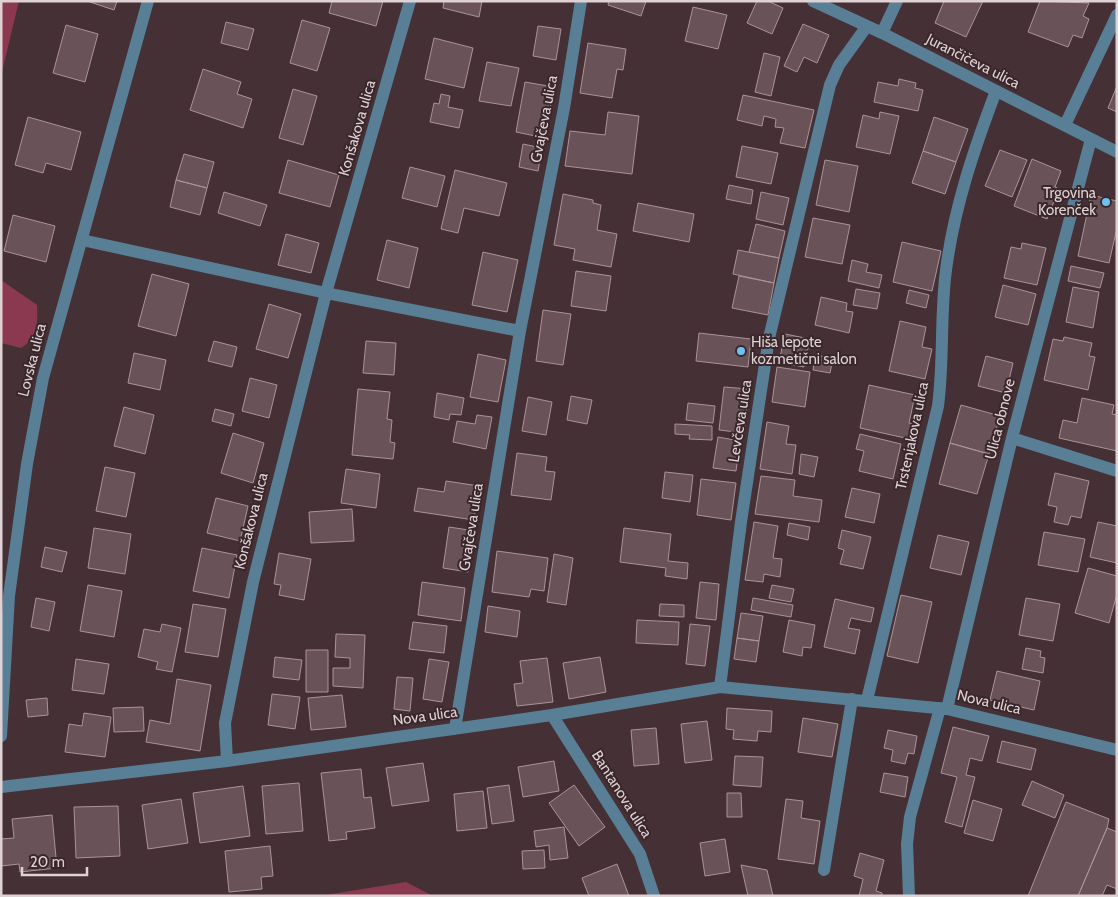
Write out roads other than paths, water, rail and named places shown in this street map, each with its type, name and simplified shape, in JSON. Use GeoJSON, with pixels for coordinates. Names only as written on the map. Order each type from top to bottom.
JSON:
{"type":"FeatureCollection","features":[{"type":"Feature","properties":{"kind":"street","name":"Lovska ulica"},"geometry":{"type":"LineString","coordinates":[[1,736],[9,596],[27,464],[43,378],[148,1]]}},
{"type":"Feature","properties":{"kind":"street","name":"Konšakova ulica"},"geometry":{"type":"LineString","coordinates":[[227,761],[224,722],[253,582],[326,293],[410,1]]}},
{"type":"Feature","properties":{"kind":"street","name":"Gvajčeva ulica"},"geometry":{"type":"LineString","coordinates":[[454,729],[520,331],[564,108],[581,1]]}},
{"type":"Feature","properties":{"kind":"street","name":"Jurančičeva ulica"},"geometry":{"type":"LineString","coordinates":[[813,1],[882,33],[1117,152]]}},
{"type":"Feature","properties":{"kind":"street"},"geometry":{"type":"LineString","coordinates":[[882,33],[897,1]]}},
{"type":"Feature","properties":{"kind":"street"},"geometry":{"type":"LineString","coordinates":[[1065,125],[1117,15]]}},
{"type":"Feature","properties":{"kind":"street","name":"Levčeva ulica"},"geometry":{"type":"LineString","coordinates":[[720,687],[741,522],[769,338],[830,85],[848,52],[867,26]]}},
{"type":"Feature","properties":{"kind":"street","name":"Trstenjakova ulica"},"geometry":{"type":"LineString","coordinates":[[867,700],[938,406],[942,365],[945,272],[951,240],[975,147],[996,90]]}},
{"type":"Feature","properties":{"kind":"street","name":"Ulica obnove"},"geometry":{"type":"LineString","coordinates":[[909,896],[907,844],[910,817],[944,708],[1012,438],[1091,139]]}},
{"type":"Feature","properties":{"kind":"street"},"geometry":{"type":"LineString","coordinates":[[82,240],[326,293],[520,331]]}},
{"type":"Feature","properties":{"kind":"street"},"geometry":{"type":"LineString","coordinates":[[1012,438],[1117,471]]}},
{"type":"Feature","properties":{"kind":"street","name":"Nova ulica"},"geometry":{"type":"LineString","coordinates":[[1,787],[227,761],[552,715],[720,687],[944,708],[1117,750]]}},
{"type":"Feature","properties":{"kind":"street"},"geometry":{"type":"LineString","coordinates":[[824,870],[852,699]]}},
{"type":"Feature","properties":{"kind":"street","name":"Bantanova ulica"},"geometry":{"type":"LineString","coordinates":[[552,715],[640,854],[654,896]]}},
{"type":"Feature","properties":{"kind":"place","name":"Trgovina Korenček"},"geometry":{"type":"Point","coordinates":[1106,202]}},
{"type":"Feature","properties":{"kind":"place","name":"Hiša lepote kozmetični salon"},"geometry":{"type":"Point","coordinates":[741,351]}}]}
